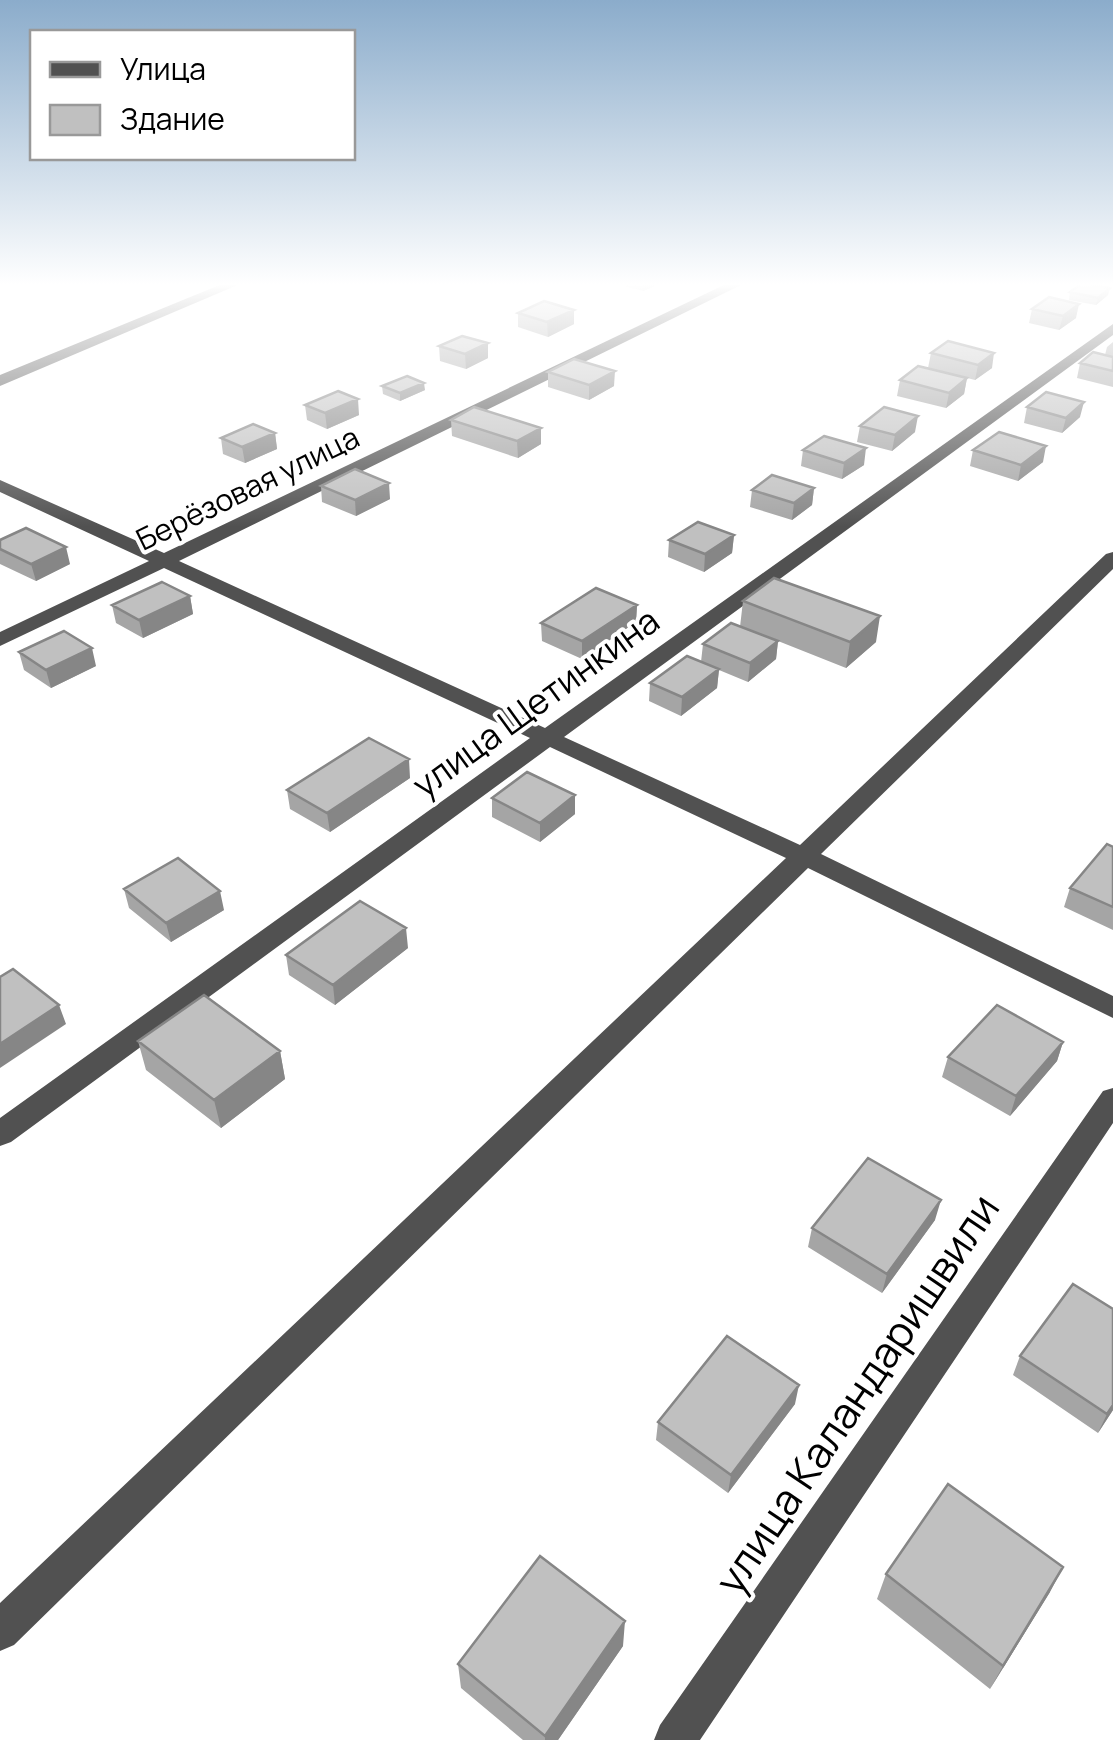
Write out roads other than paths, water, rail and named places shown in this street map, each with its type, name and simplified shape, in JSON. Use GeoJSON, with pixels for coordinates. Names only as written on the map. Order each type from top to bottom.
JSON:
{"type":"FeatureCollection","features":[{"type":"Feature","properties":{"kind":"street"},"geometry":{"type":"LineString","coordinates":[[0,380],[36,365]]}},
{"type":"Feature","properties":{"kind":"street","name":"Берёзовая улица"},"geometry":{"type":"LineString","coordinates":[[0,640],[568,365]]}},
{"type":"Feature","properties":{"kind":"street","name":"улица Щетинкина"},"geometry":{"type":"LineString","coordinates":[[0,1134],[1062,365]]}},
{"type":"Feature","properties":{"kind":"street"},"geometry":{"type":"LineString","coordinates":[[0,486],[804,856],[1113,1008]]}},
{"type":"Feature","properties":{"kind":"street"},"geometry":{"type":"LineString","coordinates":[[0,1630],[1113,558]]}},
{"type":"Feature","properties":{"kind":"street","name":"улица Каландаришвили"},"geometry":{"type":"LineString","coordinates":[[675,1740],[1113,1099]]}}]}
